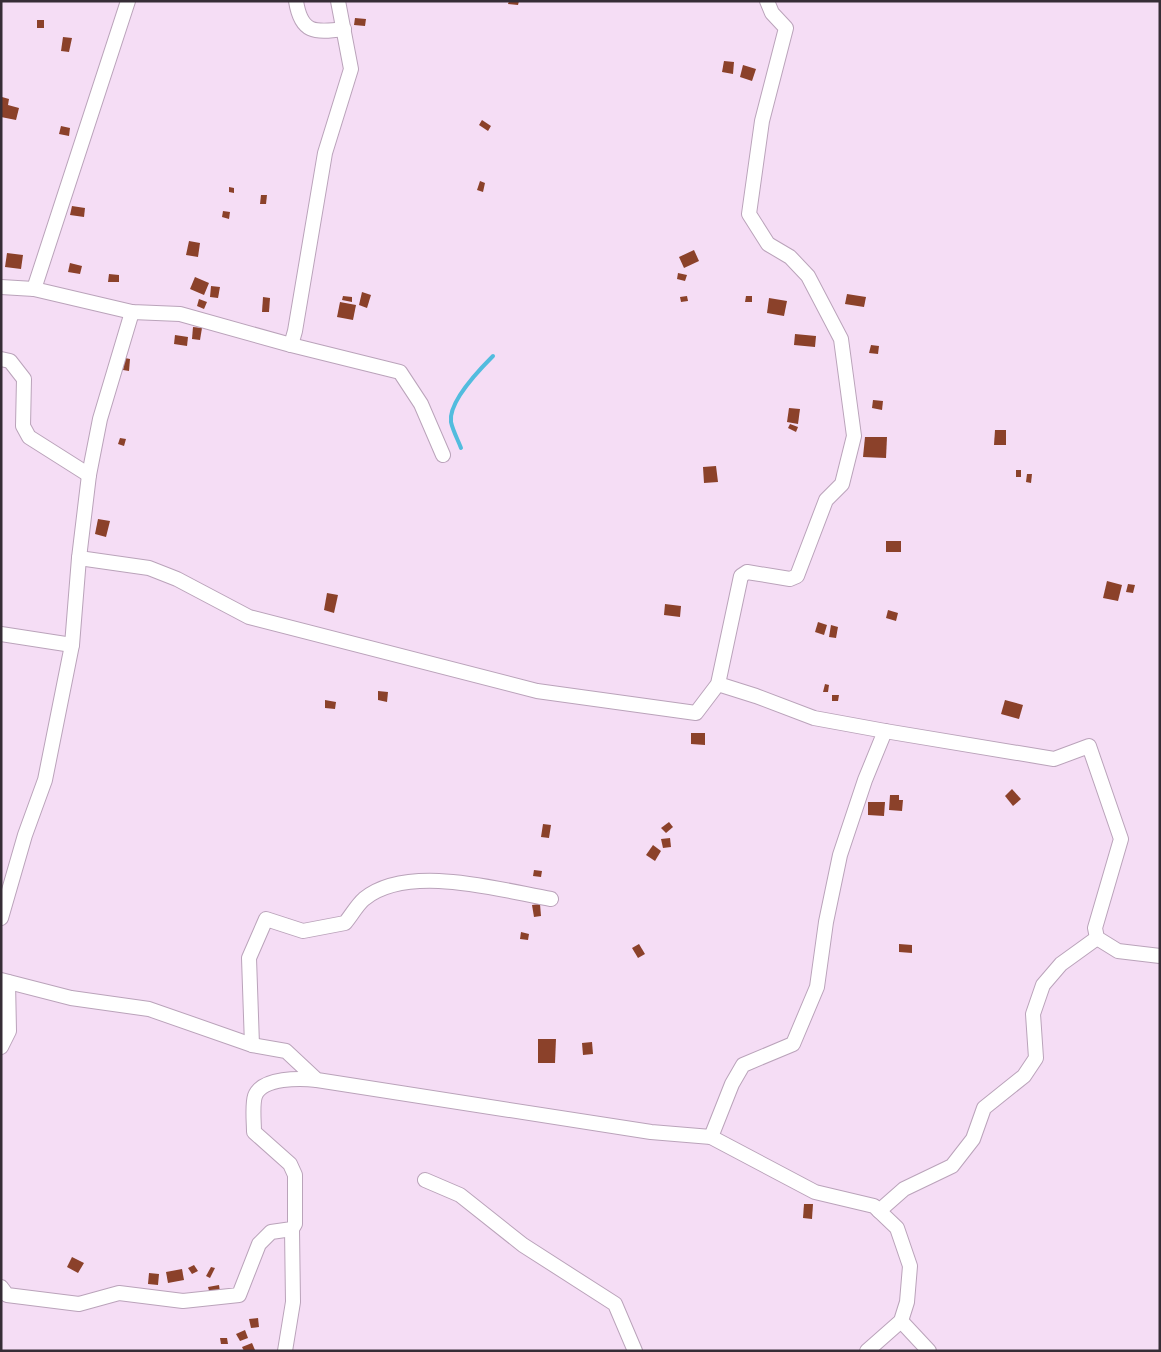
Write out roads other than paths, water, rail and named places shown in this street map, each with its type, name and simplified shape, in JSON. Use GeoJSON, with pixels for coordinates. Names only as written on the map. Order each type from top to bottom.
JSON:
{"type":"FeatureCollection","features":[{"type":"Feature","properties":{"kind":"street"},"geometry":{"type":"LineString","coordinates":[[34,290],[128,1]]}},
{"type":"Feature","properties":{"kind":"street"},"geometry":{"type":"LineString","coordinates":[[296,1],[299,18],[307,27],[324,32],[344,30]]}},
{"type":"Feature","properties":{"kind":"street"},"geometry":{"type":"LineString","coordinates":[[290,345],[295,331],[325,153],[351,69],[338,1]]}},
{"type":"Feature","properties":{"kind":"street"},"geometry":{"type":"LineString","coordinates":[[79,558],[149,568],[177,579],[249,617],[537,691],[696,712],[718,684],[741,576],[747,572],[790,579],[796,576],[826,500],[842,484],[854,436],[841,339],[808,276],[790,257],[768,244],[749,214],[762,121],[786,28],[772,13],[767,1]]}},
{"type":"Feature","properties":{"kind":"street"},"geometry":{"type":"LineString","coordinates":[[1,288],[34,290],[132,312],[180,314],[290,345],[400,372],[421,404],[442,455]]}},
{"type":"Feature","properties":{"kind":"street"},"geometry":{"type":"LineString","coordinates":[[1,918],[25,835],[45,780],[72,644],[79,558],[89,475],[100,419],[132,312]]}},
{"type":"Feature","properties":{"kind":"street"},"geometry":{"type":"LineString","coordinates":[[1,359],[10,361],[24,379],[23,426],[29,437],[89,475]]}},
{"type":"Feature","properties":{"kind":"street"},"geometry":{"type":"LineString","coordinates":[[1,634],[72,644]]}},
{"type":"Feature","properties":{"kind":"street"},"geometry":{"type":"LineString","coordinates":[[718,684],[814,718],[885,731],[1054,759],[1088,746],[1121,838],[1095,928],[1097,938],[1118,951],[1160,956]]}},
{"type":"Feature","properties":{"kind":"street"},"geometry":{"type":"LineString","coordinates":[[711,1137],[732,1084],[743,1065],[794,1044],[817,987],[826,922],[840,855],[865,780],[885,731]]}},
{"type":"Feature","properties":{"kind":"street"},"geometry":{"type":"LineString","coordinates":[[252,1045],[249,958],[266,919],[303,931],[345,924],[364,899],[393,885],[440,880],[551,899]]}},
{"type":"Feature","properties":{"kind":"street"},"geometry":{"type":"LineString","coordinates":[[880,1211],[904,1190],[952,1166],[973,1139],[984,1108],[1024,1076],[1036,1058],[1033,1014],[1043,985],[1061,964],[1097,938]]}},
{"type":"Feature","properties":{"kind":"street"},"geometry":{"type":"LineString","coordinates":[[1,1047],[8,1031],[4,981],[71,998],[149,1009],[252,1045],[286,1051],[317,1080]]}},
{"type":"Feature","properties":{"kind":"street"},"geometry":{"type":"LineString","coordinates":[[286,1351],[293,1302],[292,1229],[295,1224],[295,1175],[290,1164],[254,1132],[255,1096],[264,1086],[294,1078],[651,1132],[711,1137],[815,1192],[874,1206],[897,1228],[910,1266],[907,1302],[901,1321],[867,1351]]}},
{"type":"Feature","properties":{"kind":"street"},"geometry":{"type":"LineString","coordinates":[[425,1180],[460,1195],[523,1245],[615,1304],[635,1351]]}},
{"type":"Feature","properties":{"kind":"street"},"geometry":{"type":"LineString","coordinates":[[1,1287],[7,1295],[79,1304],[119,1293],[183,1301],[239,1295],[259,1244],[271,1232],[292,1229]]}},
{"type":"Feature","properties":{"kind":"street"},"geometry":{"type":"LineString","coordinates":[[901,1321],[929,1351]]}},
{"type":"Feature","properties":{"kind":"waterway"},"geometry":{"type":"LineString","coordinates":[[461,448],[451,422],[454,405],[466,386],[493,356]]}}]}
